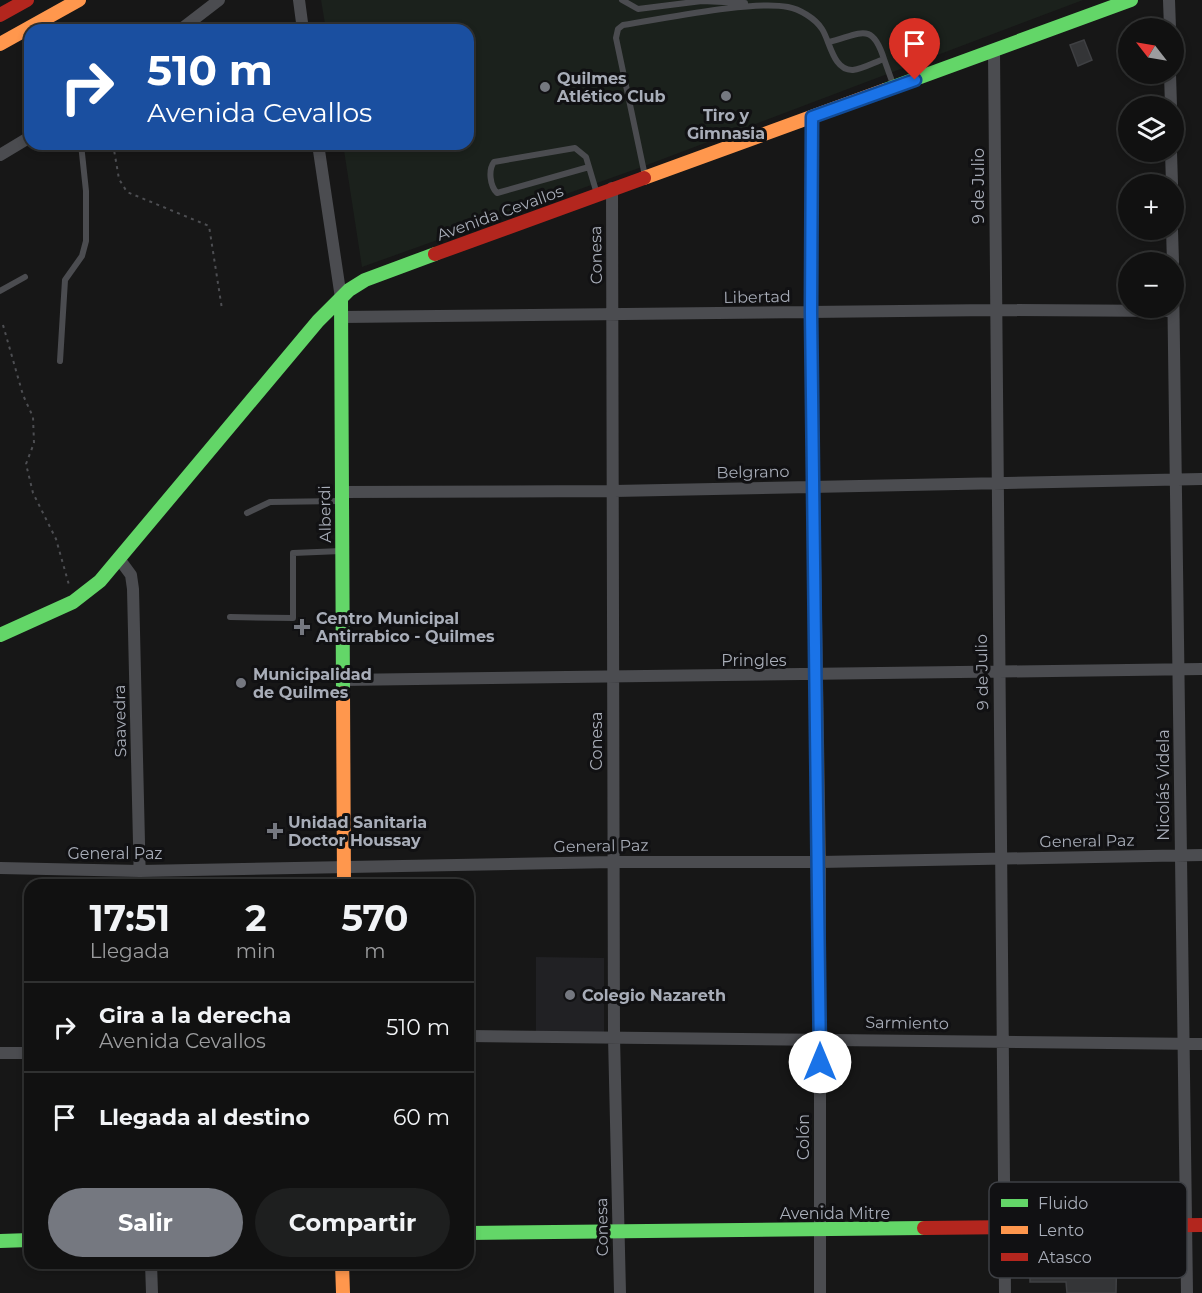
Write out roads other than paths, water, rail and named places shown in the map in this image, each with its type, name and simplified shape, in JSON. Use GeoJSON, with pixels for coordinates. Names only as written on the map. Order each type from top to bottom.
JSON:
{"type":"FeatureCollection","features":[{"type":"Feature","properties":{"kind":"main road"},"geometry":{"type":"LineString","coordinates":[[0,15],[27,0]]}},
{"type":"Feature","properties":{"kind":"main road"},"geometry":{"type":"LineString","coordinates":[[36,24],[79,0]]}},
{"type":"Feature","properties":{"kind":"main road","name":"Avenida Cevallos"},"geometry":{"type":"LineString","coordinates":[[0,635],[74,602],[89,592],[120,560],[318,321],[340,298],[365,280],[1131,0]]}},
{"type":"Feature","properties":{"kind":"main road"},"geometry":{"type":"LineString","coordinates":[[0,44],[24,31]]}},
{"type":"Feature","properties":{"kind":"main road","name":"Alberdi"},"geometry":{"type":"LineString","coordinates":[[340,298],[342,317],[341,680],[344,879]]}},
{"type":"Feature","properties":{"kind":"main road","name":"Avenida Mitre"},"geometry":{"type":"LineString","coordinates":[[474,1233],[989,1228]]}},
{"type":"Feature","properties":{"kind":"main road"},"geometry":{"type":"LineString","coordinates":[[0,1241],[24,1240]]}},
{"type":"Feature","properties":{"kind":"main road"},"geometry":{"type":"LineString","coordinates":[[342,1269],[343,1293]]}},
{"type":"Feature","properties":{"kind":"street"},"geometry":{"type":"LineString","coordinates":[[188,24],[219,0]]}},
{"type":"Feature","properties":{"kind":"street"},"geometry":{"type":"LineString","coordinates":[[299,0],[302,24]]}},
{"type":"Feature","properties":{"kind":"street"},"geometry":{"type":"LineString","coordinates":[[1169,0],[1170,18]]}},
{"type":"Feature","properties":{"kind":"street","name":"9 de Julio"},"geometry":{"type":"LineString","coordinates":[[994,51],[1004,1182]]}},
{"type":"Feature","properties":{"kind":"street","name":"Colón"},"geometry":{"type":"LineString","coordinates":[[812,117],[811,312],[815,676],[820,862],[820,1293]]}},
{"type":"Feature","properties":{"kind":"street"},"geometry":{"type":"LineString","coordinates":[[0,155],[24,141]]}},
{"type":"Feature","properties":{"kind":"street","name":"Alberdi"},"geometry":{"type":"LineString","coordinates":[[319,150],[340,298]]}},
{"type":"Feature","properties":{"kind":"street","name":"Conesa"},"geometry":{"type":"LineString","coordinates":[[612,188],[614,315],[612,862],[620,1293]]}},
{"type":"Feature","properties":{"kind":"street","name":"Libertad"},"geometry":{"type":"LineString","coordinates":[[342,317],[1118,311]]}},
{"type":"Feature","properties":{"kind":"street","name":"Nicolás Videla"},"geometry":{"type":"LineString","coordinates":[[1173,318],[1186,1182]]}},
{"type":"Feature","properties":{"kind":"street","name":"Belgrano"},"geometry":{"type":"LineString","coordinates":[[341,496],[1202,479]]}},
{"type":"Feature","properties":{"kind":"street","name":"Saavedra"},"geometry":{"type":"LineString","coordinates":[[120,560],[130,575],[133,589],[140,879]]}},
{"type":"Feature","properties":{"kind":"street","name":"Pringles"},"geometry":{"type":"LineString","coordinates":[[341,680],[998,674],[1202,669]]}},
{"type":"Feature","properties":{"kind":"street","name":"General Paz"},"geometry":{"type":"LineString","coordinates":[[0,868],[140,871],[612,862],[820,862],[1202,855]]}},
{"type":"Feature","properties":{"kind":"street","name":"Sarmiento"},"geometry":{"type":"LineString","coordinates":[[474,1036],[821,1038],[1202,1044]]}},
{"type":"Feature","properties":{"kind":"street"},"geometry":{"type":"LineString","coordinates":[[0,1053],[24,1053]]}},
{"type":"Feature","properties":{"kind":"street"},"geometry":{"type":"LineString","coordinates":[[151,1269],[152,1293]]}},
{"type":"Feature","properties":{"kind":"street","name":"9 de Julio"},"geometry":{"type":"LineString","coordinates":[[1005,1278],[1005,1293]]}},
{"type":"Feature","properties":{"kind":"street","name":"Nicolás Videla"},"geometry":{"type":"LineString","coordinates":[[1187,1278],[1187,1293]]}},
{"type":"Feature","properties":{"kind":"lane"},"geometry":{"type":"LineString","coordinates":[[622,0],[638,9],[702,1],[788,7],[806,14],[821,26],[836,60],[844,68],[853,70],[884,59]]}},
{"type":"Feature","properties":{"kind":"lane"},"geometry":{"type":"LineString","coordinates":[[645,176],[616,38],[618,29],[623,25],[767,4]]}},
{"type":"Feature","properties":{"kind":"lane"},"geometry":{"type":"LineString","coordinates":[[829,42],[866,33],[873,34],[878,39],[895,87]]}},
{"type":"Feature","properties":{"kind":"lane"},"geometry":{"type":"LineString","coordinates":[[589,167],[497,193],[493,189],[490,172],[495,162],[575,148],[586,157],[598,194]]}},
{"type":"Feature","properties":{"kind":"lane"},"geometry":{"type":"LineString","coordinates":[[60,362],[65,280],[82,256],[86,241],[86,191],[82,150]]}},
{"type":"Feature","properties":{"kind":"lane"},"geometry":{"type":"LineString","coordinates":[[0,291],[25,277]]}},
{"type":"Feature","properties":{"kind":"lane"},"geometry":{"type":"LineString","coordinates":[[247,513],[270,502],[341,496]]}},
{"type":"Feature","properties":{"kind":"lane"},"geometry":{"type":"LineString","coordinates":[[230,617],[293,618],[293,553],[342,551]]}},
{"type":"Feature","properties":{"kind":"place","name":"Quilmes Atlético Club"},"geometry":{"type":"Point","coordinates":[545,87]}},
{"type":"Feature","properties":{"kind":"place","name":"Tiro y Gimnasia"},"geometry":{"type":"Point","coordinates":[726,96]}},
{"type":"Feature","properties":{"kind":"place","name":"Centro Municipal Antirrabico - Quilmes"},"geometry":{"type":"Point","coordinates":[302,627]}},
{"type":"Feature","properties":{"kind":"place","name":"Municipalidad de Quilmes"},"geometry":{"type":"Point","coordinates":[241,683]}},
{"type":"Feature","properties":{"kind":"place","name":"Unidad Sanitaria Doctor Houssay"},"geometry":{"type":"Point","coordinates":[275,831]}},
{"type":"Feature","properties":{"kind":"place","name":"Colegio Nazareth"},"geometry":{"type":"Point","coordinates":[570,995]}}]}
